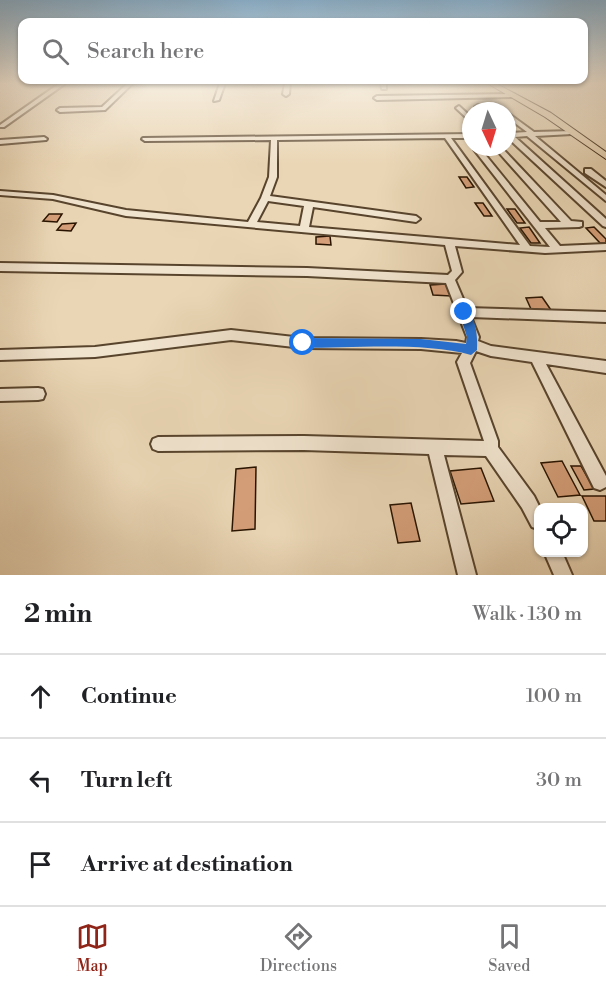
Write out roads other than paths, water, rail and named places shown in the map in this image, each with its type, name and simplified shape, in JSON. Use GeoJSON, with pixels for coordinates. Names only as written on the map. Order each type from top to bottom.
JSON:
{"type":"FeatureCollection","features":[{"type":"Feature","properties":{"kind":"main road"},"geometry":{"type":"LineString","coordinates":[[536,110],[606,156]]}},
{"type":"Feature","properties":{"kind":"street"},"geometry":{"type":"LineString","coordinates":[[2,126],[25,110]]}},
{"type":"Feature","properties":{"kind":"street"},"geometry":{"type":"LineString","coordinates":[[60,110],[67,110]]}},
{"type":"Feature","properties":{"kind":"street"},"geometry":{"type":"LineString","coordinates":[[516,122],[606,199]]}},
{"type":"Feature","properties":{"kind":"street"},"geometry":{"type":"LineString","coordinates":[[516,134],[572,132]]}},
{"type":"Feature","properties":{"kind":"street"},"geometry":{"type":"LineString","coordinates":[[146,139],[462,136]]}},
{"type":"Feature","properties":{"kind":"street"},"geometry":{"type":"LineString","coordinates":[[447,137],[528,249]]}},
{"type":"Feature","properties":{"kind":"street"},"geometry":{"type":"LineString","coordinates":[[250,225],[265,198],[273,177],[274,138]]}},
{"type":"Feature","properties":{"kind":"street"},"geometry":{"type":"LineString","coordinates":[[0,141],[44,139]]}},
{"type":"Feature","properties":{"kind":"street"},"geometry":{"type":"LineString","coordinates":[[516,141],[606,224]]}},
{"type":"Feature","properties":{"kind":"street"},"geometry":{"type":"LineString","coordinates":[[482,156],[558,249]]}},
{"type":"Feature","properties":{"kind":"street"},"geometry":{"type":"LineString","coordinates":[[505,156],[568,224]]}},
{"type":"Feature","properties":{"kind":"street"},"geometry":{"type":"LineString","coordinates":[[588,171],[606,186]]}},
{"type":"Feature","properties":{"kind":"street"},"geometry":{"type":"LineString","coordinates":[[0,193],[53,197],[126,213],[304,230],[528,249],[606,247]]}},
{"type":"Feature","properties":{"kind":"street"},"geometry":{"type":"LineString","coordinates":[[265,198],[416,219]]}},
{"type":"Feature","properties":{"kind":"street"},"geometry":{"type":"LineString","coordinates":[[304,230],[309,204]]}},
{"type":"Feature","properties":{"kind":"street"},"geometry":{"type":"LineString","coordinates":[[539,225],[579,224]]}},
{"type":"Feature","properties":{"kind":"street"},"geometry":{"type":"LineString","coordinates":[[0,267],[307,272],[450,279],[456,276],[457,272],[449,241]]}},
{"type":"Feature","properties":{"kind":"street"},"geometry":{"type":"LineString","coordinates":[[450,279],[464,312],[472,348],[462,362],[491,441],[490,449],[534,513]]}},
{"type":"Feature","properties":{"kind":"street"},"geometry":{"type":"LineString","coordinates":[[464,312],[606,317]]}},
{"type":"Feature","properties":{"kind":"street"},"geometry":{"type":"LineString","coordinates":[[0,355],[95,352],[231,335],[303,343],[456,346],[606,367]]}},
{"type":"Feature","properties":{"kind":"street"},"geometry":{"type":"LineString","coordinates":[[536,357],[600,482]]}},
{"type":"Feature","properties":{"kind":"street"},"geometry":{"type":"LineString","coordinates":[[0,395],[38,394]]}},
{"type":"Feature","properties":{"kind":"street"},"geometry":{"type":"LineString","coordinates":[[158,444],[304,443],[490,449]]}},
{"type":"Feature","properties":{"kind":"street"},"geometry":{"type":"LineString","coordinates":[[435,448],[467,575]]}},
{"type":"Feature","properties":{"kind":"street"},"geometry":{"type":"LineString","coordinates":[[555,557],[563,575]]}}]}
